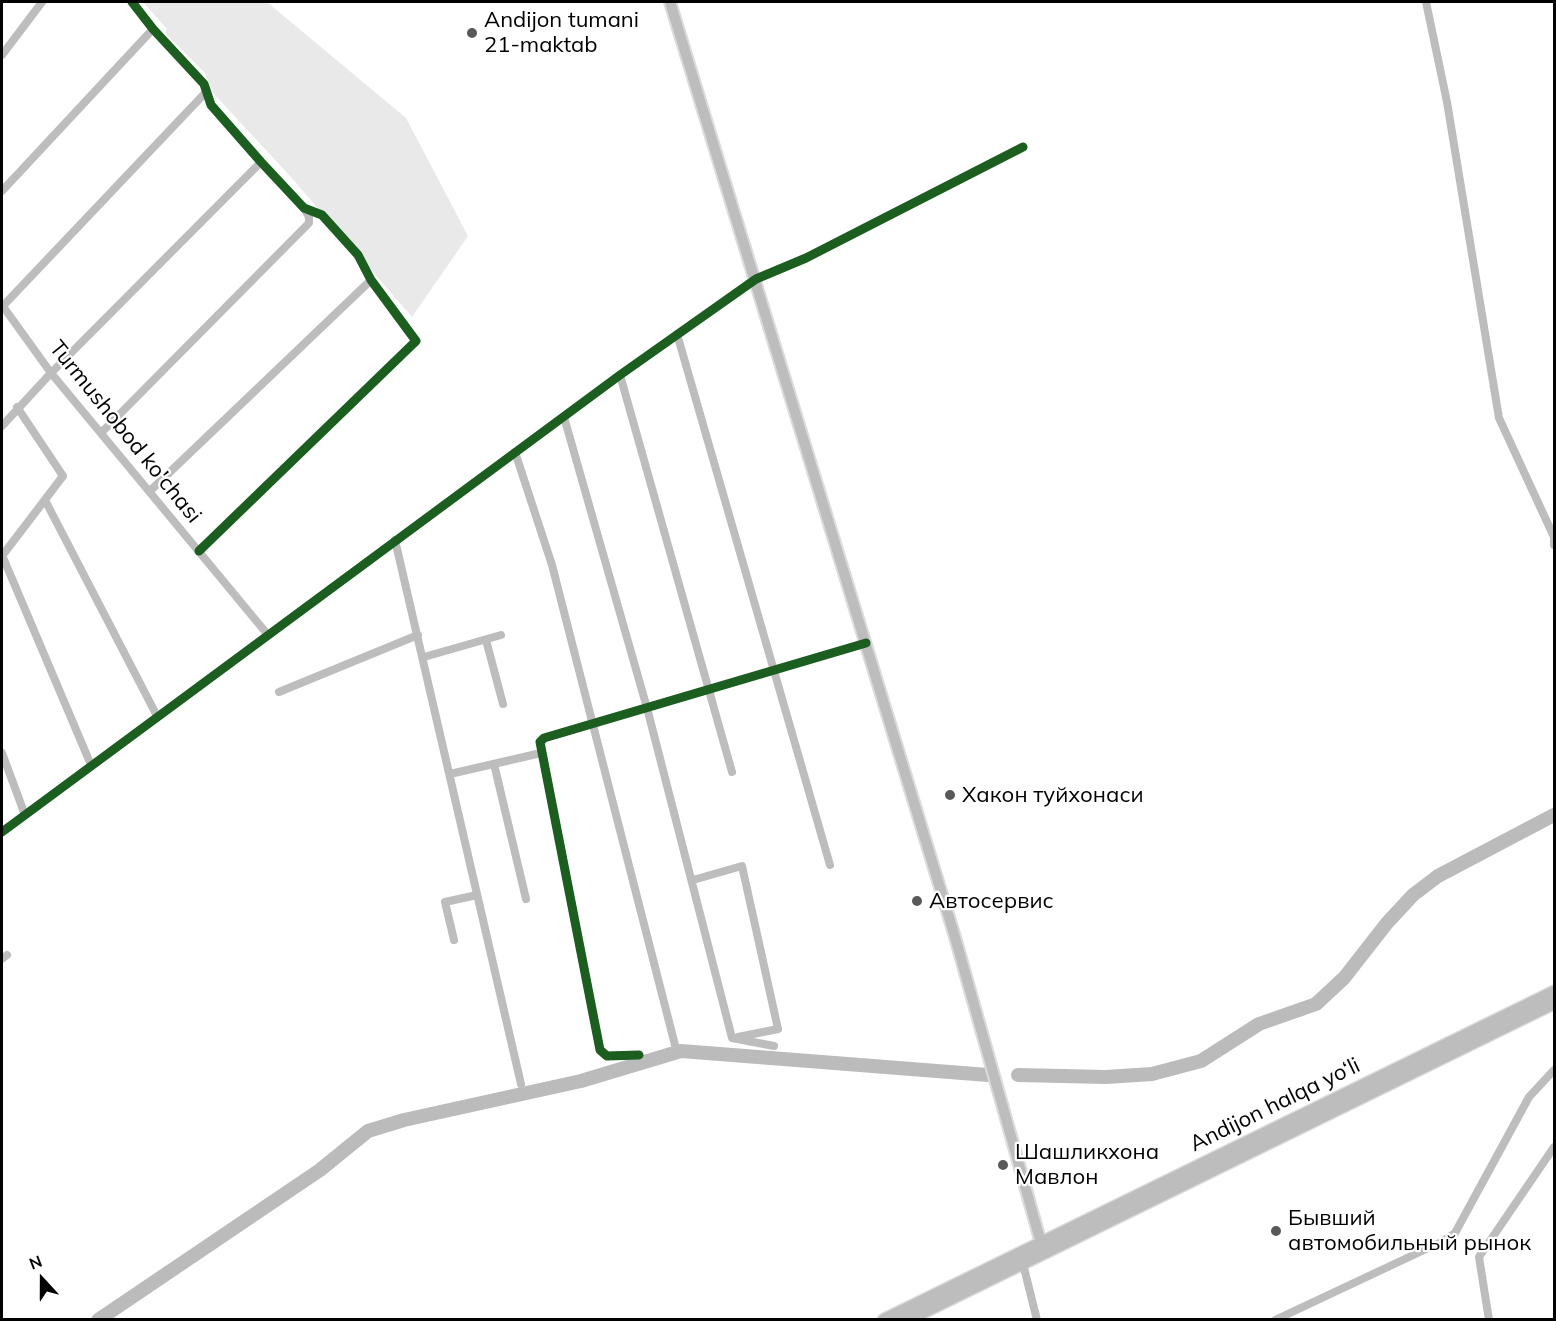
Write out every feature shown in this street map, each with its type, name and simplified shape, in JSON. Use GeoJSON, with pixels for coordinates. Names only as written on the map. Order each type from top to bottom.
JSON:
{"type":"FeatureCollection","features":[{"type":"Feature","properties":{"kind":"highway","name":"Andijon halqa yo‘li"},"geometry":{"type":"LineString","coordinates":[[907,1320],[1043,1247],[1554,992]]}},
{"type":"Feature","properties":{"kind":"highway","name":"Andijon halqa yo‘li"},"geometry":{"type":"LineString","coordinates":[[1043,1247],[1554,1003]]}},
{"type":"Feature","properties":{"kind":"highway","name":"Andijon halqa yo‘li"},"geometry":{"type":"LineString","coordinates":[[884,1320],[1022,1258]]}},
{"type":"Feature","properties":{"kind":"main road"},"geometry":{"type":"LineString","coordinates":[[670,2],[866,644],[1043,1247]]}},
{"type":"Feature","properties":{"kind":"street"},"geometry":{"type":"LineString","coordinates":[[2,55],[42,2]]}},
{"type":"Feature","properties":{"kind":"street"},"geometry":{"type":"LineString","coordinates":[[102,432],[309,223],[309,217],[304,208],[211,105],[204,84],[153,29],[132,2]]}},
{"type":"Feature","properties":{"kind":"street"},"geometry":{"type":"LineString","coordinates":[[1426,2],[1447,102],[1499,418],[1554,537],[1554,545]]}},
{"type":"Feature","properties":{"kind":"street"},"geometry":{"type":"LineString","coordinates":[[2,191],[153,29]]}},
{"type":"Feature","properties":{"kind":"street"},"geometry":{"type":"LineString","coordinates":[[2,306],[207,92]]}},
{"type":"Feature","properties":{"kind":"street"},"geometry":{"type":"LineString","coordinates":[[2,832],[395,540],[620,375],[756,279],[806,258],[1023,147]]}},
{"type":"Feature","properties":{"kind":"street"},"geometry":{"type":"LineString","coordinates":[[2,426],[17,406],[261,162]]}},
{"type":"Feature","properties":{"kind":"street"},"geometry":{"type":"LineString","coordinates":[[199,551],[416,341],[371,280],[358,255],[322,215],[304,208]]}},
{"type":"Feature","properties":{"kind":"street"},"geometry":{"type":"LineString","coordinates":[[150,491],[371,280]]}},
{"type":"Feature","properties":{"kind":"street","name":"Turmushobod ko'chasi"},"geometry":{"type":"LineString","coordinates":[[2,306],[51,373],[268,635]]}},
{"type":"Feature","properties":{"kind":"street"},"geometry":{"type":"LineString","coordinates":[[677,334],[830,865]]}},
{"type":"Feature","properties":{"kind":"street"},"geometry":{"type":"LineString","coordinates":[[620,375],[732,772]]}},
{"type":"Feature","properties":{"kind":"street"},"geometry":{"type":"LineString","coordinates":[[17,406],[63,474],[62,479],[2,555],[91,765]]}},
{"type":"Feature","properties":{"kind":"street"},"geometry":{"type":"LineString","coordinates":[[564,417],[647,708],[734,1038]]}},
{"type":"Feature","properties":{"kind":"street"},"geometry":{"type":"LineString","coordinates":[[515,452],[552,565],[675,1045]]}},
{"type":"Feature","properties":{"kind":"street"},"geometry":{"type":"LineString","coordinates":[[45,500],[157,716]]}},
{"type":"Feature","properties":{"kind":"street"},"geometry":{"type":"LineString","coordinates":[[395,540],[424,657],[521,1084]]}},
{"type":"Feature","properties":{"kind":"street"},"geometry":{"type":"LineString","coordinates":[[279,692],[418,635]]}},
{"type":"Feature","properties":{"kind":"street"},"geometry":{"type":"LineString","coordinates":[[424,657],[501,635]]}},
{"type":"Feature","properties":{"kind":"street"},"geometry":{"type":"LineString","coordinates":[[486,639],[503,704]]}},
{"type":"Feature","properties":{"kind":"street"},"geometry":{"type":"LineString","coordinates":[[639,1056],[607,1056],[600,1050],[540,742],[544,738],[866,644]]}},
{"type":"Feature","properties":{"kind":"street"},"geometry":{"type":"LineString","coordinates":[[2,753],[25,815]]}},
{"type":"Feature","properties":{"kind":"street"},"geometry":{"type":"LineString","coordinates":[[450,774],[541,753]]}},
{"type":"Feature","properties":{"kind":"street"},"geometry":{"type":"LineString","coordinates":[[494,764],[526,899]]}},
{"type":"Feature","properties":{"kind":"street"},"geometry":{"type":"LineString","coordinates":[[693,880],[742,866],[778,1029],[734,1038]]}},
{"type":"Feature","properties":{"kind":"street"},"geometry":{"type":"LineString","coordinates":[[454,940],[445,902],[477,895]]}},
{"type":"Feature","properties":{"kind":"street"},"geometry":{"type":"LineString","coordinates":[[734,1038],[774,1046]]}},
{"type":"Feature","properties":{"kind":"street"},"geometry":{"type":"LineString","coordinates":[[1275,1320],[1441,1242],[1455,1233],[1529,1097],[1554,1070]]}},
{"type":"Feature","properties":{"kind":"street"},"geometry":{"type":"LineString","coordinates":[[1489,1320],[1479,1257],[1554,1147]]}},
{"type":"Feature","properties":{"kind":"street"},"geometry":{"type":"LineString","coordinates":[[1022,1258],[1037,1320]]}},
{"type":"Feature","properties":{"kind":"shaded area"},"geometry":{"type":"Polygon","coordinates":[[[143,2],[267,2],[406,118],[468,236],[412,317],[290,176],[213,93],[205,73],[165,33],[167,29],[143,2]]]}},
{"type":"Feature","properties":{"kind":"waterway"},"geometry":{"type":"LineString","coordinates":[[1018,1075],[1106,1077],[1152,1074],[1201,1061],[1259,1024],[1316,1004],[1344,978],[1387,923],[1413,895],[1438,876],[1554,815]]}},
{"type":"Feature","properties":{"kind":"waterway"},"geometry":{"type":"LineString","coordinates":[[98,1320],[320,1170],[368,1131],[404,1120],[581,1081],[681,1051],[988,1075]]}},
{"type":"Feature","properties":{"kind":"cycle path"},"geometry":{"type":"LineString","coordinates":[[132,2],[153,29],[204,84],[211,105],[261,162],[304,208],[322,215],[358,255],[371,280],[416,341],[199,551]]}},
{"type":"Feature","properties":{"kind":"cycle path"},"geometry":{"type":"LineString","coordinates":[[2,832],[620,375],[756,279],[806,258],[1023,147]]}},
{"type":"Feature","properties":{"kind":"cycle path"},"geometry":{"type":"LineString","coordinates":[[639,1055],[607,1056],[600,1050],[540,742],[544,738],[866,643]]}},
{"type":"Feature","properties":{"kind":"place","name":"Andijon tumani 21-maktab"},"geometry":{"type":"Point","coordinates":[472,33]}},
{"type":"Feature","properties":{"kind":"place","name":"Хакон туйхонаси"},"geometry":{"type":"Point","coordinates":[950,795]}},
{"type":"Feature","properties":{"kind":"place","name":"Автосервис"},"geometry":{"type":"Point","coordinates":[917,901]}},
{"type":"Feature","properties":{"kind":"place","name":"Шашликхона Мавлон"},"geometry":{"type":"Point","coordinates":[1003,1165]}},
{"type":"Feature","properties":{"kind":"place","name":"Бывший автомобильный рынок"},"geometry":{"type":"Point","coordinates":[1276,1231]}}]}
